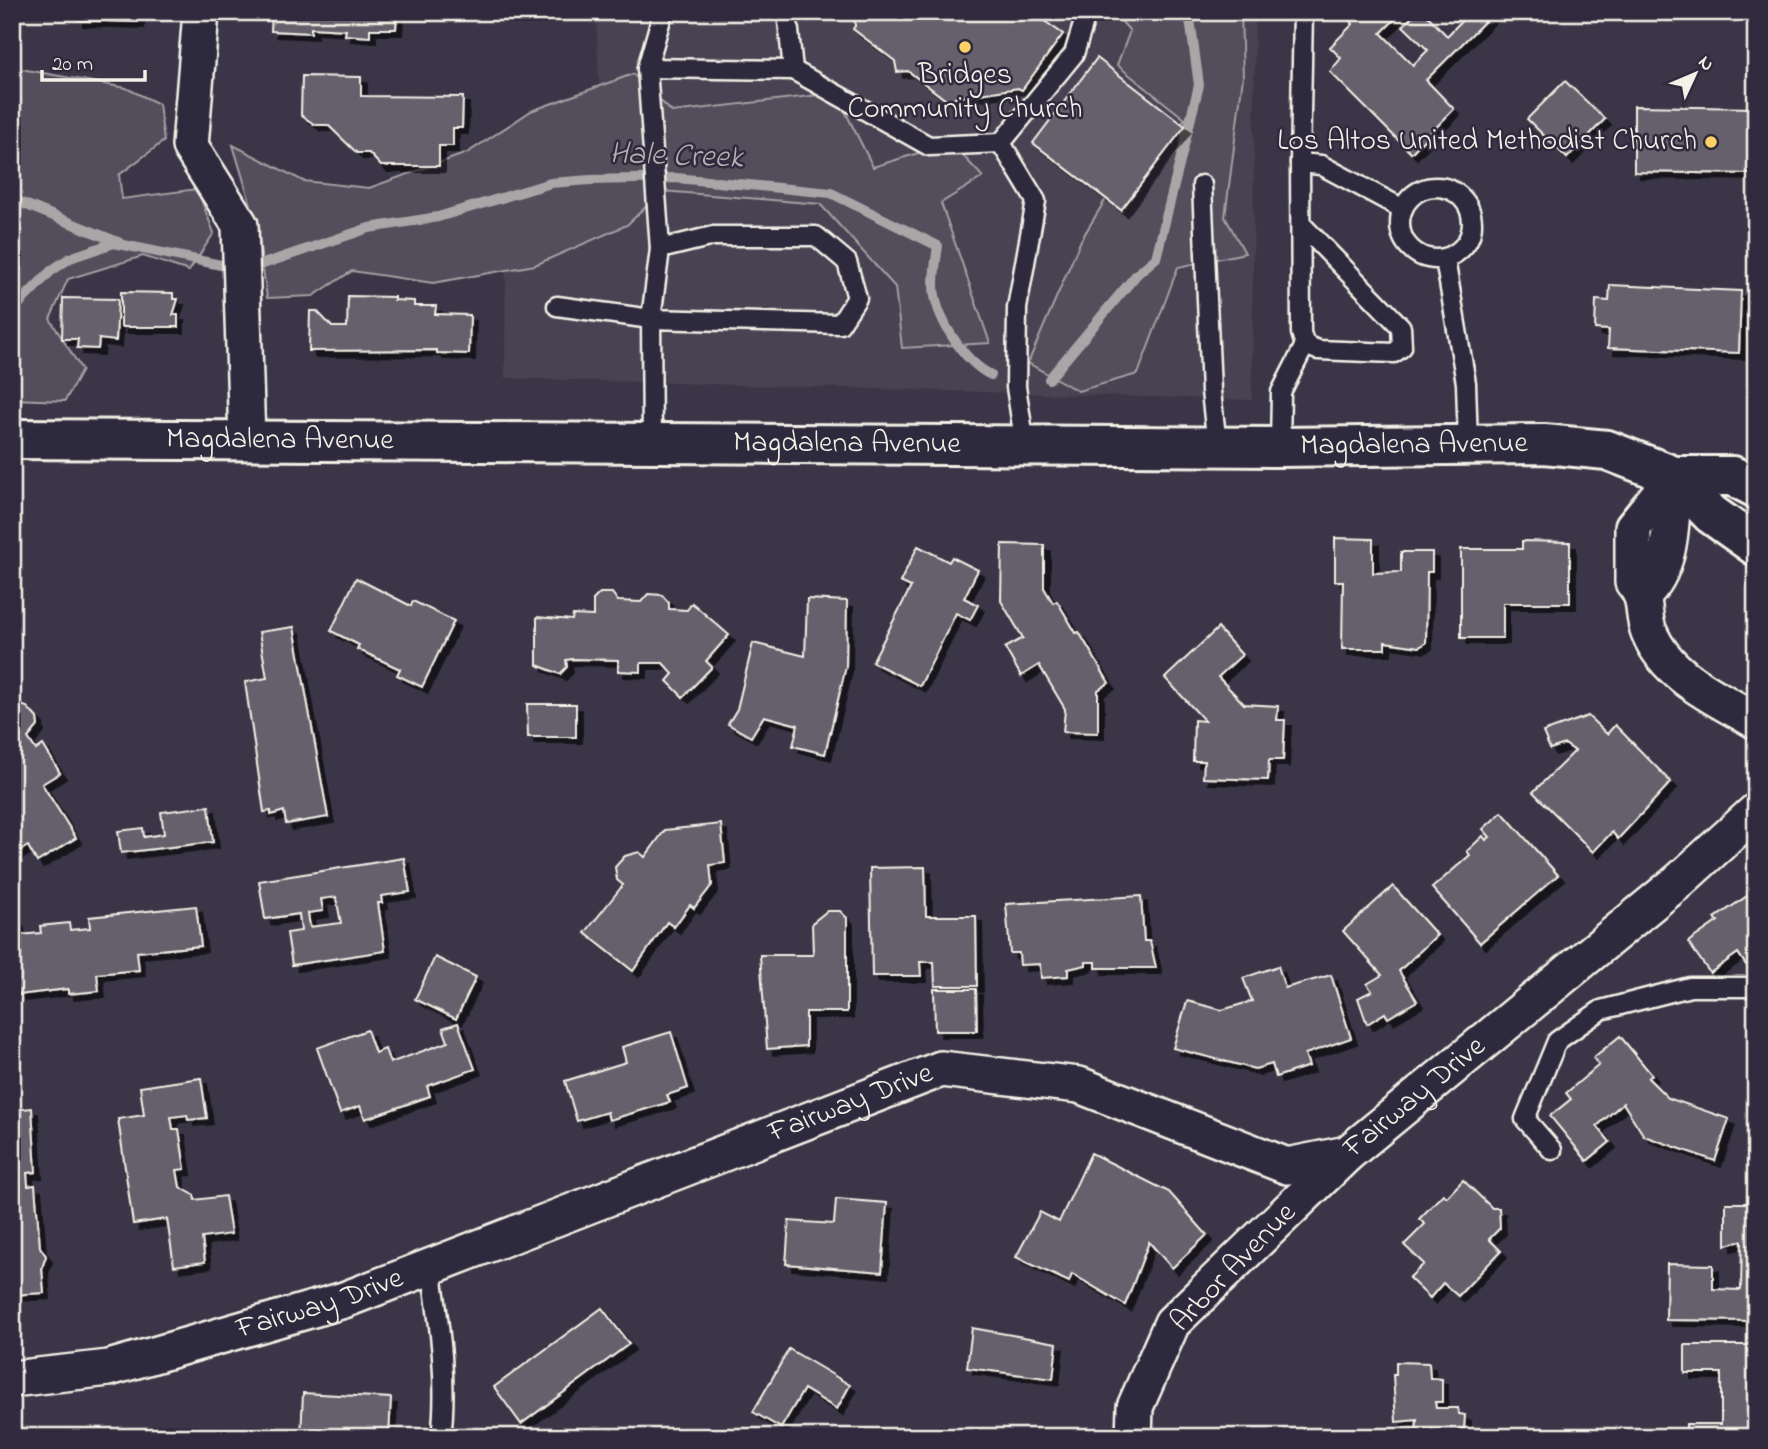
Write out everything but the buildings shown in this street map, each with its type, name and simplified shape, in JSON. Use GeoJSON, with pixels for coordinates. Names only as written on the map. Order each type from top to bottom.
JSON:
{"type":"FeatureCollection","features":[{"type":"Feature","properties":{"kind":"main road","name":"Magdalena Avenue"},"geometry":{"type":"LineString","coordinates":[[12,439],[1280,447],[1578,445],[1607,450],[1674,476],[1734,476],[1756,488]]}},
{"type":"Feature","properties":{"kind":"main road","name":"Magdalena Avenue"},"geometry":{"type":"LineString","coordinates":[[1674,476],[1711,514],[1756,546]]}},
{"type":"Feature","properties":{"kind":"street"},"geometry":{"type":"LineString","coordinates":[[201,12],[190,146],[240,225],[247,440]]}},
{"type":"Feature","properties":{"kind":"street"},"geometry":{"type":"LineString","coordinates":[[1674,476],[1668,545],[1654,585],[1643,594],[1648,631],[1661,654],[1676,671],[1756,721]]}},
{"type":"Feature","properties":{"kind":"street","name":"Fairway Drive"},"geometry":{"type":"LineString","coordinates":[[12,1379],[109,1368],[344,1300],[941,1069],[1079,1085],[1287,1166],[1347,1154],[1679,881],[1756,811]]}},
{"type":"Feature","properties":{"kind":"street","name":"Arbor Avenue"},"geometry":{"type":"LineString","coordinates":[[1134,1437],[1135,1407],[1172,1323],[1347,1154]]}},
{"type":"Feature","properties":{"kind":"lane"},"geometry":{"type":"LineString","coordinates":[[652,443],[651,319],[660,249],[647,68],[663,12]]}},
{"type":"Feature","properties":{"kind":"lane"},"geometry":{"type":"LineString","coordinates":[[787,12],[793,70]]}},
{"type":"Feature","properties":{"kind":"lane"},"geometry":{"type":"LineString","coordinates":[[647,68],[793,70],[929,146],[1001,143],[1074,54],[1087,12]]}},
{"type":"Feature","properties":{"kind":"lane"},"geometry":{"type":"LineString","coordinates":[[1280,447],[1281,393],[1305,345],[1301,333],[1303,12]]}},
{"type":"Feature","properties":{"kind":"lane"},"geometry":{"type":"LineString","coordinates":[[1001,143],[1035,201],[1017,308],[1016,387],[1025,445]]}},
{"type":"Feature","properties":{"kind":"lane"},"geometry":{"type":"LineString","coordinates":[[1300,163],[1321,165],[1403,209]]}},
{"type":"Feature","properties":{"kind":"lane"},"geometry":{"type":"LineString","coordinates":[[1202,185],[1211,391],[1217,446]]}},
{"type":"Feature","properties":{"kind":"lane"},"geometry":{"type":"LineString","coordinates":[[1436,187],[1457,193],[1464,200],[1473,219],[1469,240],[1455,255],[1445,259],[1422,258],[1405,242],[1400,232],[1403,209],[1416,193],[1436,187]]}},
{"type":"Feature","properties":{"kind":"lane"},"geometry":{"type":"LineString","coordinates":[[1301,223],[1401,327],[1402,347],[1394,353],[1318,350],[1305,345]]}},
{"type":"Feature","properties":{"kind":"lane"},"geometry":{"type":"LineString","coordinates":[[557,306],[651,319],[840,324],[858,298],[847,262],[816,236],[713,236],[660,249]]}},
{"type":"Feature","properties":{"kind":"lane"},"geometry":{"type":"LineString","coordinates":[[1445,259],[1466,383],[1468,445]]}},
{"type":"Feature","properties":{"kind":"lane"},"geometry":{"type":"LineString","coordinates":[[1552,1150],[1525,1119],[1557,1041],[1601,1010],[1690,987],[1756,987]]}},
{"type":"Feature","properties":{"kind":"lane"},"geometry":{"type":"LineString","coordinates":[[431,1266],[443,1375],[444,1412],[440,1437]]}},
{"type":"Feature","properties":{"kind":"shaded area"},"geometry":{"type":"Polygon","coordinates":[[[596,12],[1255,12],[1252,400],[505,378],[506,251],[604,202],[596,12]]]}},
{"type":"Feature","properties":{"kind":"shaded area"},"geometry":{"type":"Polygon","coordinates":[[[1113,12],[1241,12],[1243,77],[1225,217],[1245,253],[1178,267],[1138,374],[1078,391],[1028,363],[1081,240],[1112,189],[1185,119],[1117,65],[1130,31],[1113,12]]]}},
{"type":"Feature","properties":{"kind":"shaded area"},"geometry":{"type":"Polygon","coordinates":[[[21,69],[126,88],[159,104],[164,141],[119,175],[122,199],[197,189],[214,233],[189,271],[143,256],[68,279],[50,319],[82,370],[65,401],[12,399],[12,88],[21,69]]]}},
{"type":"Feature","properties":{"kind":"shaded area"},"geometry":{"type":"Polygon","coordinates":[[[633,74],[672,112],[836,93],[873,167],[951,143],[983,177],[941,203],[990,343],[902,348],[895,287],[820,204],[662,191],[627,225],[535,265],[433,283],[352,271],[313,296],[267,298],[257,225],[233,145],[303,181],[369,188],[467,153],[531,111],[633,74]]]}},
{"type":"Feature","properties":{"kind":"waterway","name":"Hale Creek"},"geometry":{"type":"LineString","coordinates":[[1049,379],[1137,274],[1156,258],[1199,85],[1189,12]]}},
{"type":"Feature","properties":{"kind":"waterway","name":"Hale Creek"},"geometry":{"type":"LineString","coordinates":[[263,264],[369,228],[438,217],[551,183],[676,178],[831,193],[938,246],[934,285],[939,310],[961,349],[991,375]]}},
{"type":"Feature","properties":{"kind":"waterway"},"geometry":{"type":"LineString","coordinates":[[12,199],[120,243]]}},
{"type":"Feature","properties":{"kind":"waterway","name":"Hale Creek"},"geometry":{"type":"LineString","coordinates":[[12,311],[51,271],[70,258],[114,243],[221,265]]}},
{"type":"Feature","properties":{"kind":"place","name":"Bridges Community Church"},"geometry":{"type":"Point","coordinates":[965,47]}},
{"type":"Feature","properties":{"kind":"place","name":"Los Altos United Methodist Church"},"geometry":{"type":"Point","coordinates":[1711,142]}}]}
